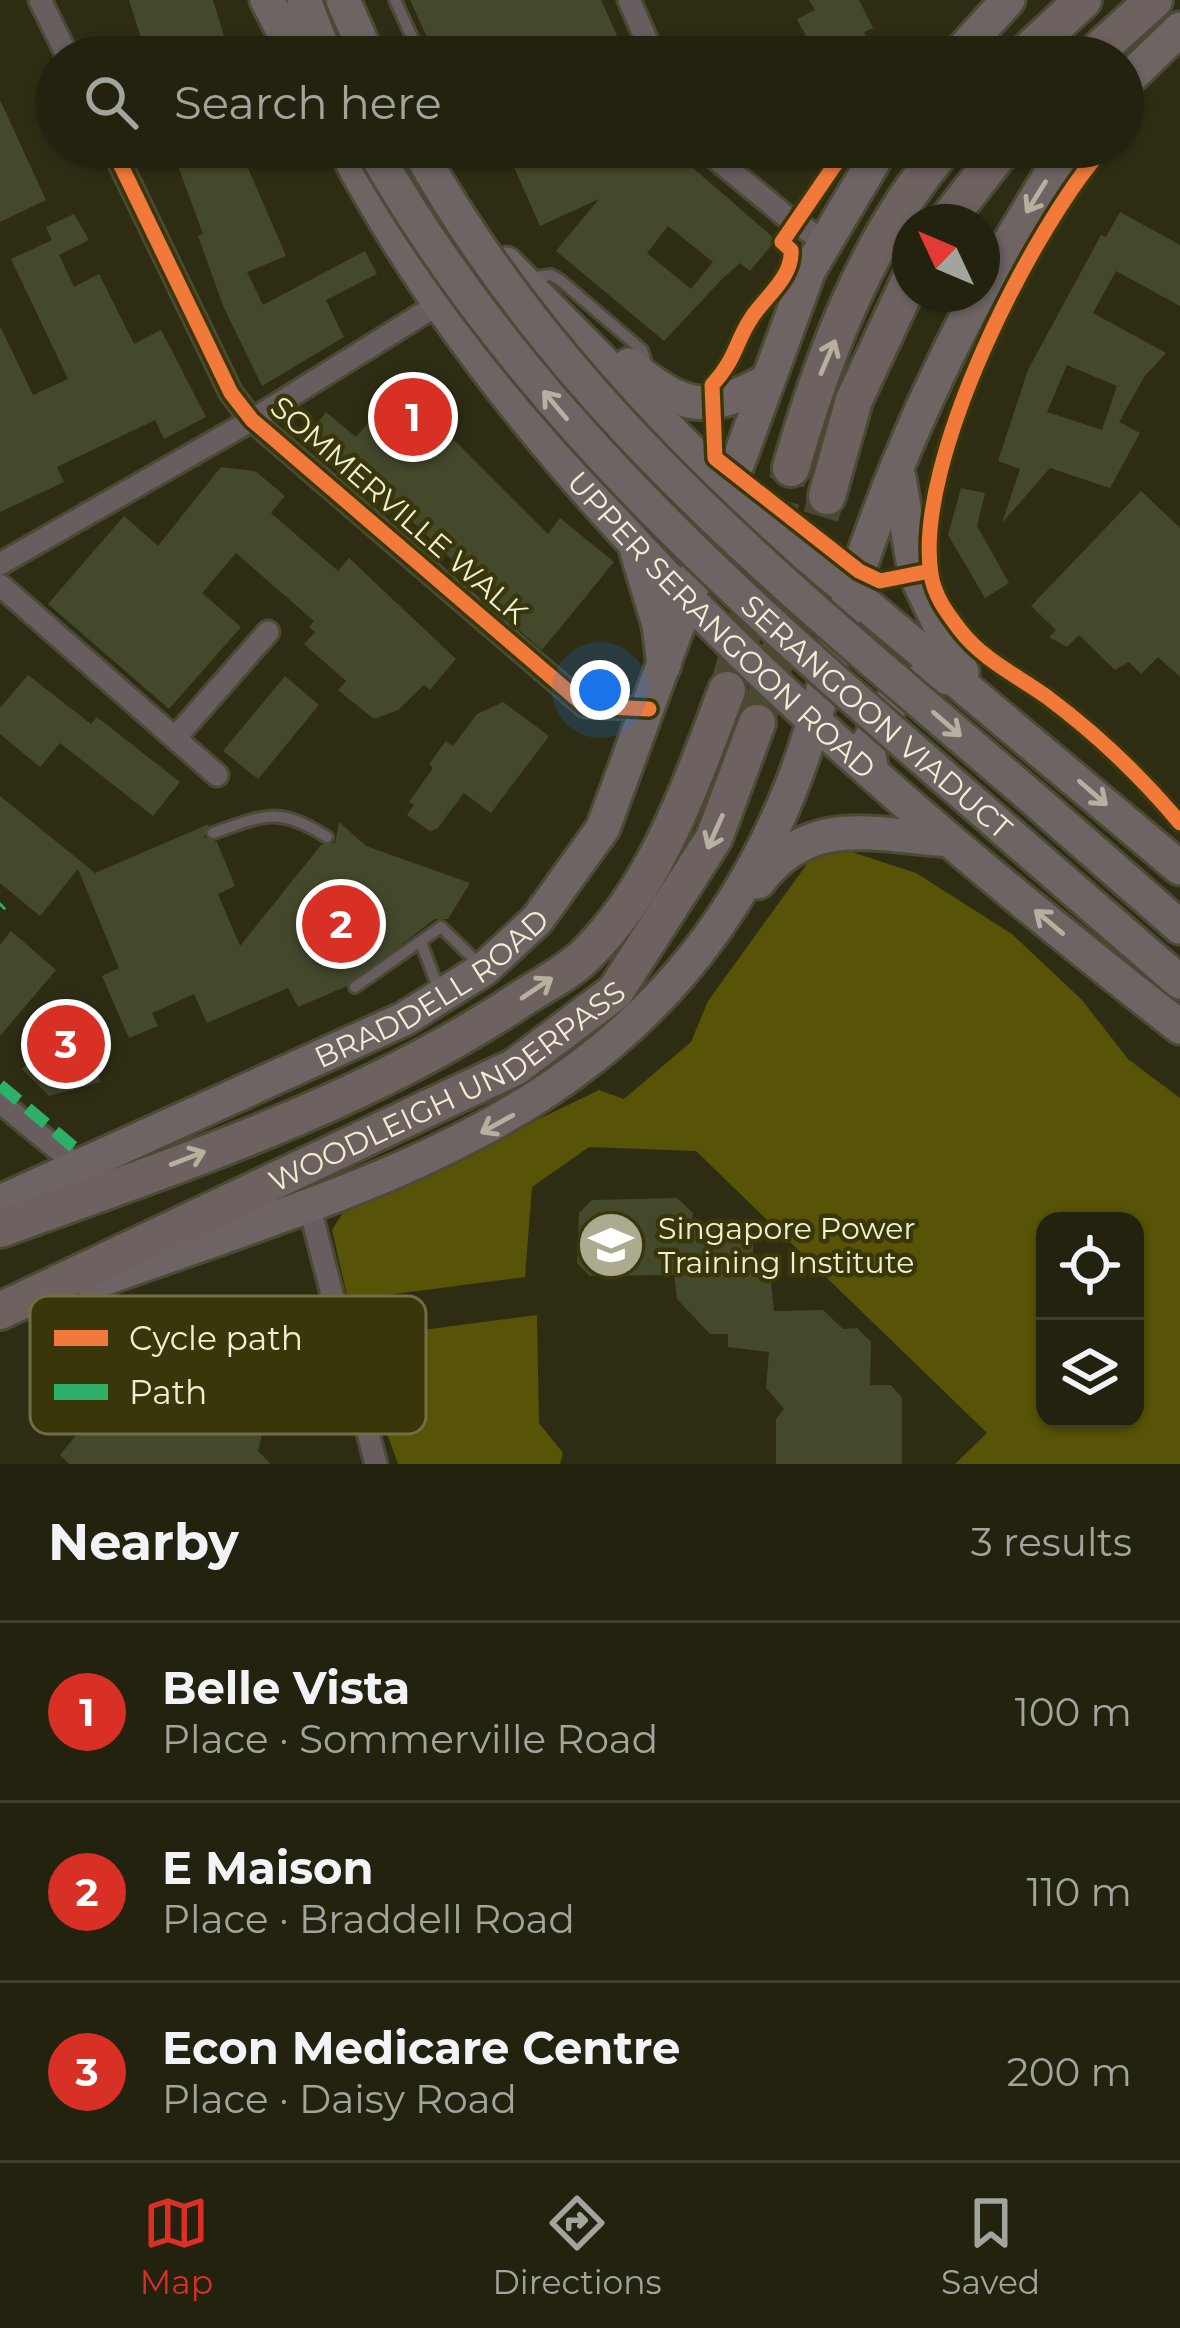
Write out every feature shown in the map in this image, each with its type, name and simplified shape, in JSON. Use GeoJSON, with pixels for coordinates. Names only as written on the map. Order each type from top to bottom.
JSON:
{"type":"FeatureCollection","features":[{"type":"Feature","properties":{"kind":"highway"},"geometry":{"type":"LineString","coordinates":[[1044,36],[1083,0]]}},
{"type":"Feature","properties":{"kind":"highway"},"geometry":{"type":"LineString","coordinates":[[1114,36],[1154,0]]}},
{"type":"Feature","properties":{"kind":"highway"},"geometry":{"type":"LineString","coordinates":[[791,468],[813,391],[856,288],[932,168]]}},
{"type":"Feature","properties":{"kind":"highway"},"geometry":{"type":"LineString","coordinates":[[960,204],[988,168]]}},
{"type":"Feature","properties":{"kind":"highway"},"geometry":{"type":"LineString","coordinates":[[827,496],[854,400],[895,312]]}},
{"type":"Feature","properties":{"kind":"highway","name":"WOODLEIGH UNDERPASS"},"geometry":{"type":"LineString","coordinates":[[0,1229],[348,1096],[478,1028],[585,956],[638,891],[691,784],[727,690]]}},
{"type":"Feature","properties":{"kind":"highway","name":"WOODLEIGH UNDERPASS"},"geometry":{"type":"LineString","coordinates":[[38,1296],[515,1067],[615,992],[714,838],[757,723]]}},
{"type":"Feature","properties":{"kind":"highway","name":"WOODLEIGH UNDERPASS"},"geometry":{"type":"LineString","coordinates":[[0,1314],[30,1300]]}},
{"type":"Feature","properties":{"kind":"main road"},"geometry":{"type":"LineString","coordinates":[[267,0],[286,36]]}},
{"type":"Feature","properties":{"kind":"main road"},"geometry":{"type":"LineString","coordinates":[[304,0],[318,36]]}},
{"type":"Feature","properties":{"kind":"main road"},"geometry":{"type":"LineString","coordinates":[[343,0],[359,36]]}},
{"type":"Feature","properties":{"kind":"main road"},"geometry":{"type":"LineString","coordinates":[[359,0],[375,36]]}},
{"type":"Feature","properties":{"kind":"main road"},"geometry":{"type":"LineString","coordinates":[[975,36],[1007,0]]}},
{"type":"Feature","properties":{"kind":"main road"},"geometry":{"type":"LineString","coordinates":[[1144,63],[1180,28]]}},
{"type":"Feature","properties":{"kind":"main road","name":"UPPER SERANGOON ROAD"},"geometry":{"type":"LineString","coordinates":[[357,168],[440,303],[530,421],[690,600],[949,840],[1180,1027]]}},
{"type":"Feature","properties":{"kind":"main road","name":"SERANGOON VIADUCT"},"geometry":{"type":"LineString","coordinates":[[384,168],[408,210],[500,339],[593,451],[796,648],[1180,982]]}},
{"type":"Feature","properties":{"kind":"main road","name":"SERANGOON VIADUCT"},"geometry":{"type":"LineString","coordinates":[[445,168],[524,309],[618,426],[704,515],[1180,927]]}},
{"type":"Feature","properties":{"kind":"main road"},"geometry":{"type":"LineString","coordinates":[[446,168],[518,280],[727,488],[852,588],[1180,868]]}},
{"type":"Feature","properties":{"kind":"main road","name":"BRADDELL ROAD"},"geometry":{"type":"LineString","coordinates":[[0,1202],[404,1018],[484,969],[537,920],[597,838],[824,240],[869,168]]}},
{"type":"Feature","properties":{"kind":"main road"},"geometry":{"type":"LineString","coordinates":[[1000,258],[1054,168]]}},
{"type":"Feature","properties":{"kind":"main road"},"geometry":{"type":"LineString","coordinates":[[712,940],[788,795],[852,588],[899,464],[970,312]]}},
{"type":"Feature","properties":{"kind":"main road"},"geometry":{"type":"LineString","coordinates":[[558,318],[589,333],[678,400],[714,404],[767,381]]}},
{"type":"Feature","properties":{"kind":"main road"},"geometry":{"type":"LineString","coordinates":[[899,464],[915,573],[966,685]]}},
{"type":"Feature","properties":{"kind":"main road"},"geometry":{"type":"LineString","coordinates":[[630,533],[652,593],[664,667]]}},
{"type":"Feature","properties":{"kind":"main road"},"geometry":{"type":"LineString","coordinates":[[872,771],[867,745],[896,697],[931,674],[966,685]]}},
{"type":"Feature","properties":{"kind":"main road"},"geometry":{"type":"LineString","coordinates":[[51,1296],[309,1204],[468,1139],[526,1108],[632,1028],[712,940],[770,866],[796,844],[833,831],[949,840]]}},
{"type":"Feature","properties":{"kind":"main road"},"geometry":{"type":"LineString","coordinates":[[0,1314],[30,1303]]}},
{"type":"Feature","properties":{"kind":"street"},"geometry":{"type":"LineString","coordinates":[[40,0],[58,36]]}},
{"type":"Feature","properties":{"kind":"street"},"geometry":{"type":"LineString","coordinates":[[629,0],[645,36]]}},
{"type":"Feature","properties":{"kind":"street","name":"SOMMERVILLE WALK"},"geometry":{"type":"LineString","coordinates":[[122,168],[231,393],[252,420],[585,706],[649,709]]}},
{"type":"Feature","properties":{"kind":"street"},"geometry":{"type":"LineString","coordinates":[[727,168],[788,218],[824,240]]}},
{"type":"Feature","properties":{"kind":"street"},"geometry":{"type":"LineString","coordinates":[[0,564],[252,420],[440,303]]}},
{"type":"Feature","properties":{"kind":"street"},"geometry":{"type":"LineString","coordinates":[[0,585],[218,775]]}},
{"type":"Feature","properties":{"kind":"street"},"geometry":{"type":"LineString","coordinates":[[175,739],[268,632]]}},
{"type":"Feature","properties":{"kind":"street"},"geometry":{"type":"LineString","coordinates":[[0,1102],[79,1167]]}},
{"type":"Feature","properties":{"kind":"street"},"geometry":{"type":"LineString","coordinates":[[309,1204],[333,1296]]}},
{"type":"Feature","properties":{"kind":"street"},"geometry":{"type":"LineString","coordinates":[[368,1434],[376,1464]]}},
{"type":"Feature","properties":{"kind":"lane"},"geometry":{"type":"LineString","coordinates":[[394,0],[411,36]]}},
{"type":"Feature","properties":{"kind":"lane"},"geometry":{"type":"LineString","coordinates":[[518,280],[543,275],[560,280],[642,350],[659,389]]}},
{"type":"Feature","properties":{"kind":"lane"},"geometry":{"type":"LineString","coordinates":[[213,833],[266,814],[292,816],[327,837]]}},
{"type":"Feature","properties":{"kind":"lane"},"geometry":{"type":"LineString","coordinates":[[355,987],[422,945],[426,936],[446,929],[484,969]]}},
{"type":"Feature","properties":{"kind":"lane"},"geometry":{"type":"LineString","coordinates":[[422,945],[441,995]]}},
{"type":"Feature","properties":{"kind":"shaded area"},"geometry":{"type":"Polygon","coordinates":[[[852,852],[916,873],[1012,934],[1082,1000],[1128,1059],[1180,1098],[1180,1464],[955,1464],[987,1433],[696,1151],[589,1147],[532,1187],[525,1277],[347,1296],[332,1230],[342,1214],[599,1090],[624,1099],[691,1042],[708,1001],[815,853],[852,852]]]}},
{"type":"Feature","properties":{"kind":"shaded area"},"geometry":{"type":"Polygon","coordinates":[[[537,1315],[539,1423],[563,1453],[560,1464],[398,1464],[387,1434],[426,1434],[426,1329],[537,1315]]]}},
{"type":"Feature","properties":{"kind":"building"},"geometry":{"type":"Polygon","coordinates":[[[129,0],[213,0],[224,36],[140,36],[129,0]]]}},
{"type":"Feature","properties":{"kind":"building"},"geometry":{"type":"Polygon","coordinates":[[[410,0],[601,0],[617,36],[426,36],[410,0]]]}},
{"type":"Feature","properties":{"kind":"building"},"geometry":{"type":"Polygon","coordinates":[[[809,0],[859,0],[873,28],[864,32],[866,36],[806,36],[797,19],[815,10],[809,0]]]}},
{"type":"Feature","properties":{"kind":"building"},"geometry":{"type":"Polygon","coordinates":[[[0,100],[46,200],[0,222],[0,100]]]}},
{"type":"Feature","properties":{"kind":"building"},"geometry":{"type":"Polygon","coordinates":[[[179,168],[248,168],[286,256],[247,272],[263,305],[365,251],[377,274],[326,300],[344,337],[262,386],[224,308],[198,236],[203,234],[179,168]]]}},
{"type":"Feature","properties":{"kind":"building"},"geometry":{"type":"Polygon","coordinates":[[[514,168],[693,168],[776,240],[750,271],[740,263],[722,279],[664,341],[556,251],[599,199],[540,226],[514,168]],[[668,226],[647,253],[691,289],[713,262],[668,226]]]}},
{"type":"Feature","properties":{"kind":"building"},"geometry":{"type":"Polygon","coordinates":[[[1120,212],[1180,245],[1180,306],[1116,271],[1093,313],[1166,353],[1144,377],[1119,422],[1140,433],[1110,488],[1050,468],[1002,523],[1020,469],[998,461],[1028,370],[1101,235],[1106,237],[1120,212]],[[1067,365],[1047,412],[1102,430],[1117,386],[1067,365]]]}},
{"type":"Feature","properties":{"kind":"building"},"geometry":{"type":"Polygon","coordinates":[[[74,214],[89,240],[59,255],[74,287],[99,274],[134,344],[161,330],[206,417],[164,439],[155,420],[57,467],[64,482],[0,512],[0,326],[33,395],[68,379],[11,259],[52,240],[46,227],[74,214]]]}},
{"type":"Feature","properties":{"kind":"building"},"geometry":{"type":"Polygon","coordinates":[[[409,377],[453,416],[442,428],[548,534],[560,518],[614,562],[542,650],[490,605],[500,592],[476,573],[471,578],[390,500],[387,504],[305,438],[326,412],[356,437],[409,377]]]}},
{"type":"Feature","properties":{"kind":"building"},"geometry":{"type":"Polygon","coordinates":[[[221,467],[255,471],[285,496],[271,513],[338,571],[349,558],[456,659],[430,690],[424,685],[398,710],[374,719],[338,690],[346,681],[304,644],[315,632],[309,627],[314,621],[236,553],[202,593],[241,627],[169,709],[48,604],[124,516],[158,546],[221,467]]]}},
{"type":"Feature","properties":{"kind":"building"},"geometry":{"type":"Polygon","coordinates":[[[961,488],[985,493],[977,526],[1009,583],[985,598],[948,535],[961,488]]]}},
{"type":"Feature","properties":{"kind":"building"},"geometry":{"type":"Polygon","coordinates":[[[1141,491],[1180,528],[1180,677],[1158,657],[1141,674],[1129,662],[1115,670],[1079,635],[1067,647],[1049,637],[1056,630],[1031,606],[1141,491]]]}},
{"type":"Feature","properties":{"kind":"building"},"geometry":{"type":"Polygon","coordinates":[[[28,675],[91,724],[97,717],[180,782],[153,816],[60,743],[40,767],[0,734],[0,708],[28,675]]]}},
{"type":"Feature","properties":{"kind":"building"},"geometry":{"type":"Polygon","coordinates":[[[285,676],[319,705],[258,779],[223,751],[285,676]]]}},
{"type":"Feature","properties":{"kind":"building"},"geometry":{"type":"Polygon","coordinates":[[[503,702],[549,736],[491,813],[464,793],[437,829],[430,831],[407,815],[414,805],[409,802],[433,768],[429,764],[446,741],[453,746],[477,714],[503,702]]]}},
{"type":"Feature","properties":{"kind":"building"},"geometry":{"type":"Polygon","coordinates":[[[0,796],[95,873],[209,824],[204,837],[217,842],[235,886],[218,894],[240,946],[321,845],[335,843],[339,822],[366,846],[470,883],[448,919],[435,919],[345,987],[298,1007],[288,988],[207,1023],[194,994],[152,1013],[158,1026],[129,1038],[102,976],[119,968],[78,869],[40,916],[0,883],[0,796]]]}},
{"type":"Feature","properties":{"kind":"building"},"geometry":{"type":"Polygon","coordinates":[[[11,931],[56,970],[0,1036],[0,945],[11,931]]]}},
{"type":"Feature","properties":{"kind":"building"},"geometry":{"type":"Polygon","coordinates":[[[73,1019],[101,1082],[49,1096],[22,1069],[73,1019]]]}},
{"type":"Feature","properties":{"kind":"building"},"geometry":{"type":"Polygon","coordinates":[[[677,1198],[693,1213],[691,1230],[739,1229],[753,1243],[753,1258],[770,1274],[774,1311],[823,1310],[843,1329],[857,1328],[871,1342],[870,1385],[891,1385],[902,1398],[902,1464],[776,1464],[776,1419],[784,1409],[766,1388],[769,1352],[728,1347],[728,1334],[710,1334],[677,1299],[674,1275],[590,1276],[577,1263],[579,1213],[592,1200],[677,1198]]]}},
{"type":"Feature","properties":{"kind":"building"},"geometry":{"type":"Polygon","coordinates":[[[77,1434],[262,1434],[258,1451],[271,1464],[69,1464],[60,1455],[77,1434]]]}},
{"type":"Feature","properties":{"kind":"tunnel"},"geometry":{"type":"LineString","coordinates":[[727,690],[791,468]]}},
{"type":"Feature","properties":{"kind":"tunnel"},"geometry":{"type":"LineString","coordinates":[[757,723],[827,496]]}},
{"type":"Feature","properties":{"kind":"marked path"},"geometry":{"type":"LineString","coordinates":[[0,1085],[76,1149]]}},
{"type":"Feature","properties":{"kind":"cycle path"},"geometry":{"type":"LineString","coordinates":[[122,168],[231,393],[252,420],[585,706],[649,709]]}},
{"type":"Feature","properties":{"kind":"cycle path"},"geometry":{"type":"LineString","coordinates":[[833,168],[782,242],[791,250],[788,269],[752,317],[712,385],[715,458],[859,571],[880,581],[930,571]]}},
{"type":"Feature","properties":{"kind":"cycle path"},"geometry":{"type":"LineString","coordinates":[[1088,168],[1012,289],[959,412],[940,472],[930,527],[931,574],[942,604],[969,641],[1101,741],[1180,823]]}},
{"type":"Feature","properties":{"kind":"place","name":"Belle Vista"},"geometry":{"type":"Point","coordinates":[413,417]}},
{"type":"Feature","properties":{"kind":"place","name":"E Maison"},"geometry":{"type":"Point","coordinates":[341,924]}},
{"type":"Feature","properties":{"kind":"place","name":"Econ Medicare Centre"},"geometry":{"type":"Point","coordinates":[66,1044]}},
{"type":"Feature","properties":{"kind":"place","name":"Singapore Power Training Institute"},"geometry":{"type":"Point","coordinates":[611,1245]}}]}
